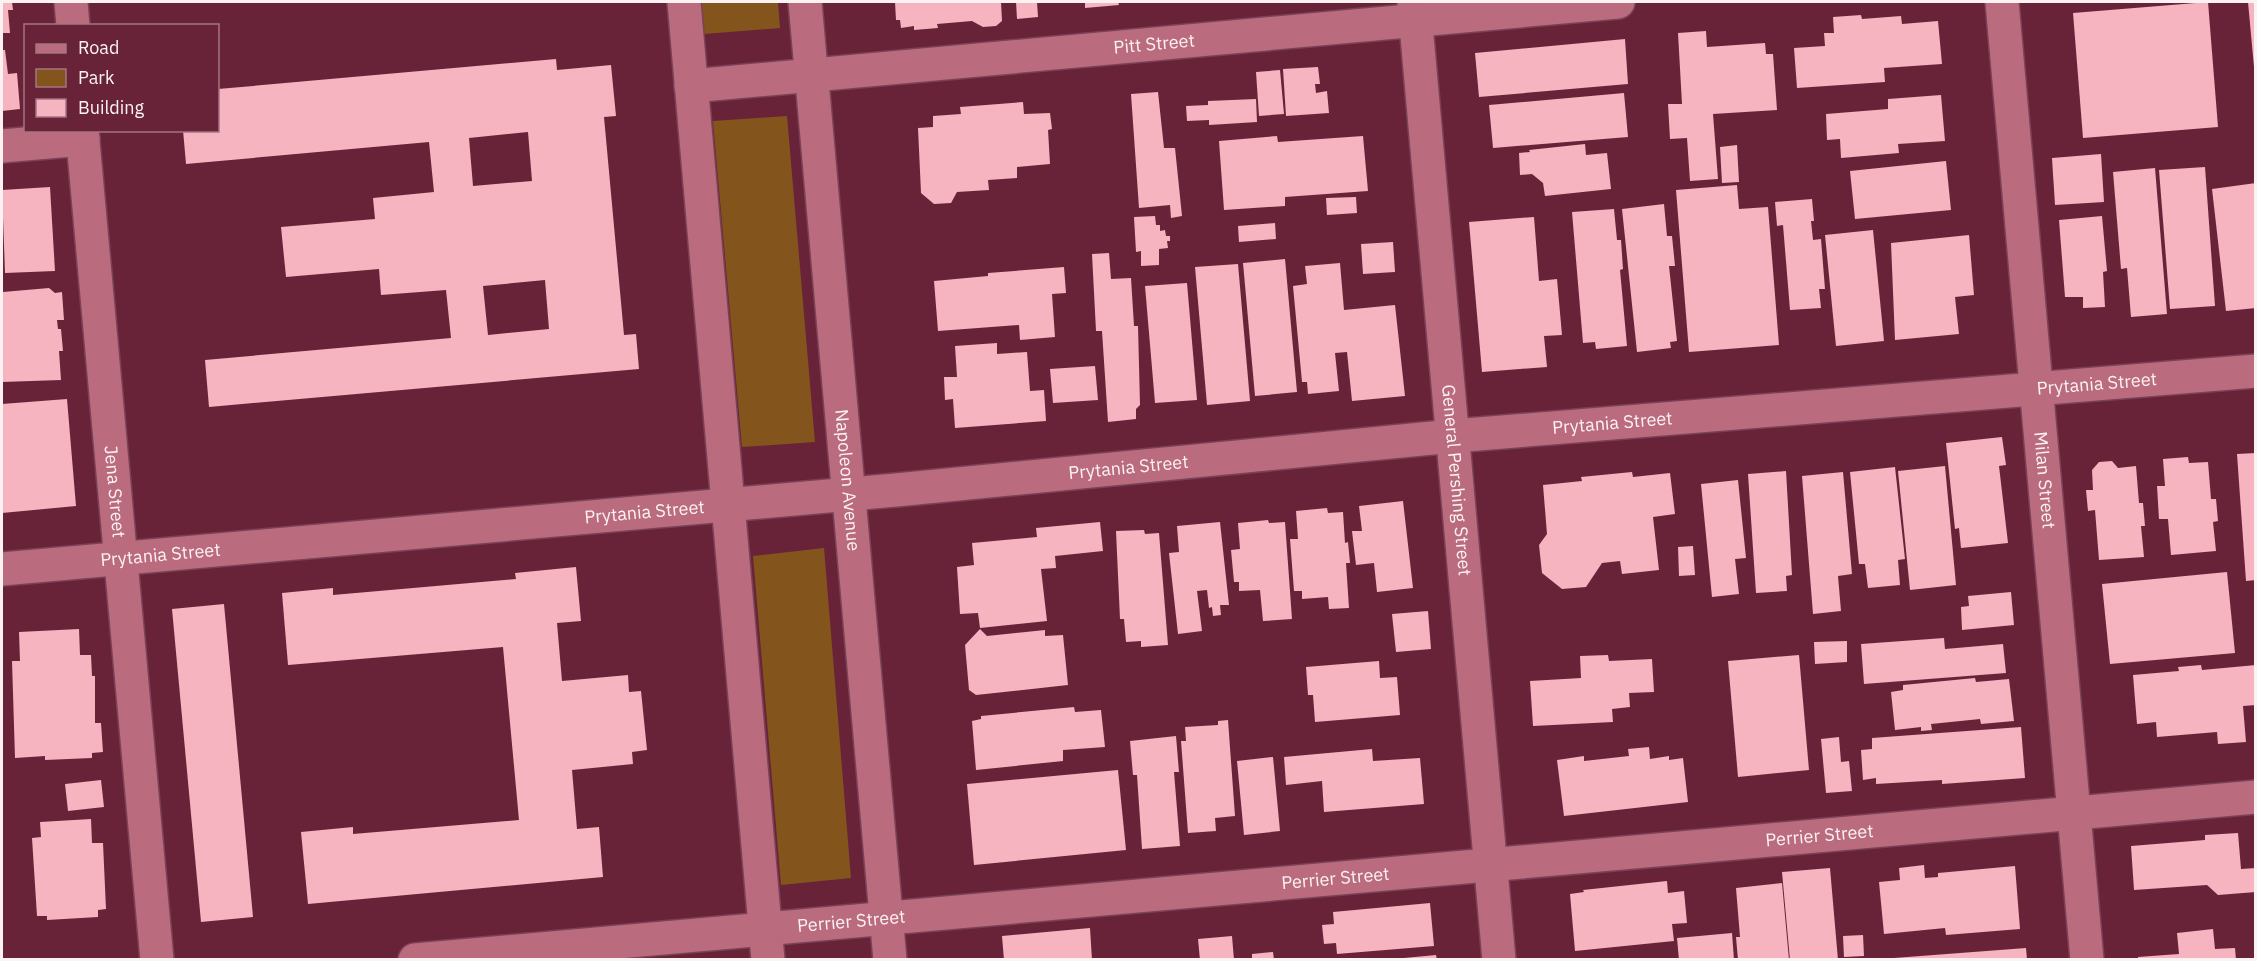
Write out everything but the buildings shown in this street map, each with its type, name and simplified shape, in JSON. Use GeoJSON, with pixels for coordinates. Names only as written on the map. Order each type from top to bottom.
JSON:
{"type":"FeatureCollection","features":[{"type":"Feature","properties":{"kind":"street"},"geometry":{"type":"LineString","coordinates":[[71,2],[73,24]]}},
{"type":"Feature","properties":{"kind":"street"},"geometry":{"type":"LineString","coordinates":[[684,2],[766,944]]}},
{"type":"Feature","properties":{"kind":"street","name":"Napoleon Avenue"},"geometry":{"type":"LineString","coordinates":[[805,2],[890,960]]}},
{"type":"Feature","properties":{"kind":"street","name":"Pitt Street"},"geometry":{"type":"LineString","coordinates":[[691,86],[1415,11],[1618,2]]}},
{"type":"Feature","properties":{"kind":"street","name":"Milan Street"},"geometry":{"type":"LineString","coordinates":[[2002,2],[2087,960]]}},
{"type":"Feature","properties":{"kind":"street","name":"General Pershing Street"},"geometry":{"type":"LineString","coordinates":[[1415,11],[1499,960]]}},
{"type":"Feature","properties":{"kind":"street"},"geometry":{"type":"LineString","coordinates":[[2,146],[82,135]]}},
{"type":"Feature","properties":{"kind":"street","name":"Jena Street"},"geometry":{"type":"LineString","coordinates":[[82,135],[157,960]]}},
{"type":"Feature","properties":{"kind":"street","name":"Prytania Street"},"geometry":{"type":"LineString","coordinates":[[2,569],[728,505],[1453,436],[2256,371]]}},
{"type":"Feature","properties":{"kind":"street","name":"Perrier Street"},"geometry":{"type":"LineString","coordinates":[[415,960],[766,944],[886,918],[2256,797]]}},
{"type":"Feature","properties":{"kind":"green space"},"geometry":{"type":"Polygon","coordinates":[[[701,2],[778,2],[780,28],[704,34],[701,2]]]}},
{"type":"Feature","properties":{"kind":"green space"},"geometry":{"type":"Polygon","coordinates":[[[787,116],[815,442],[742,447],[713,121],[787,116]]]}},
{"type":"Feature","properties":{"kind":"green space"},"geometry":{"type":"Polygon","coordinates":[[[824,548],[851,878],[781,885],[753,556],[824,548]]]}}]}
